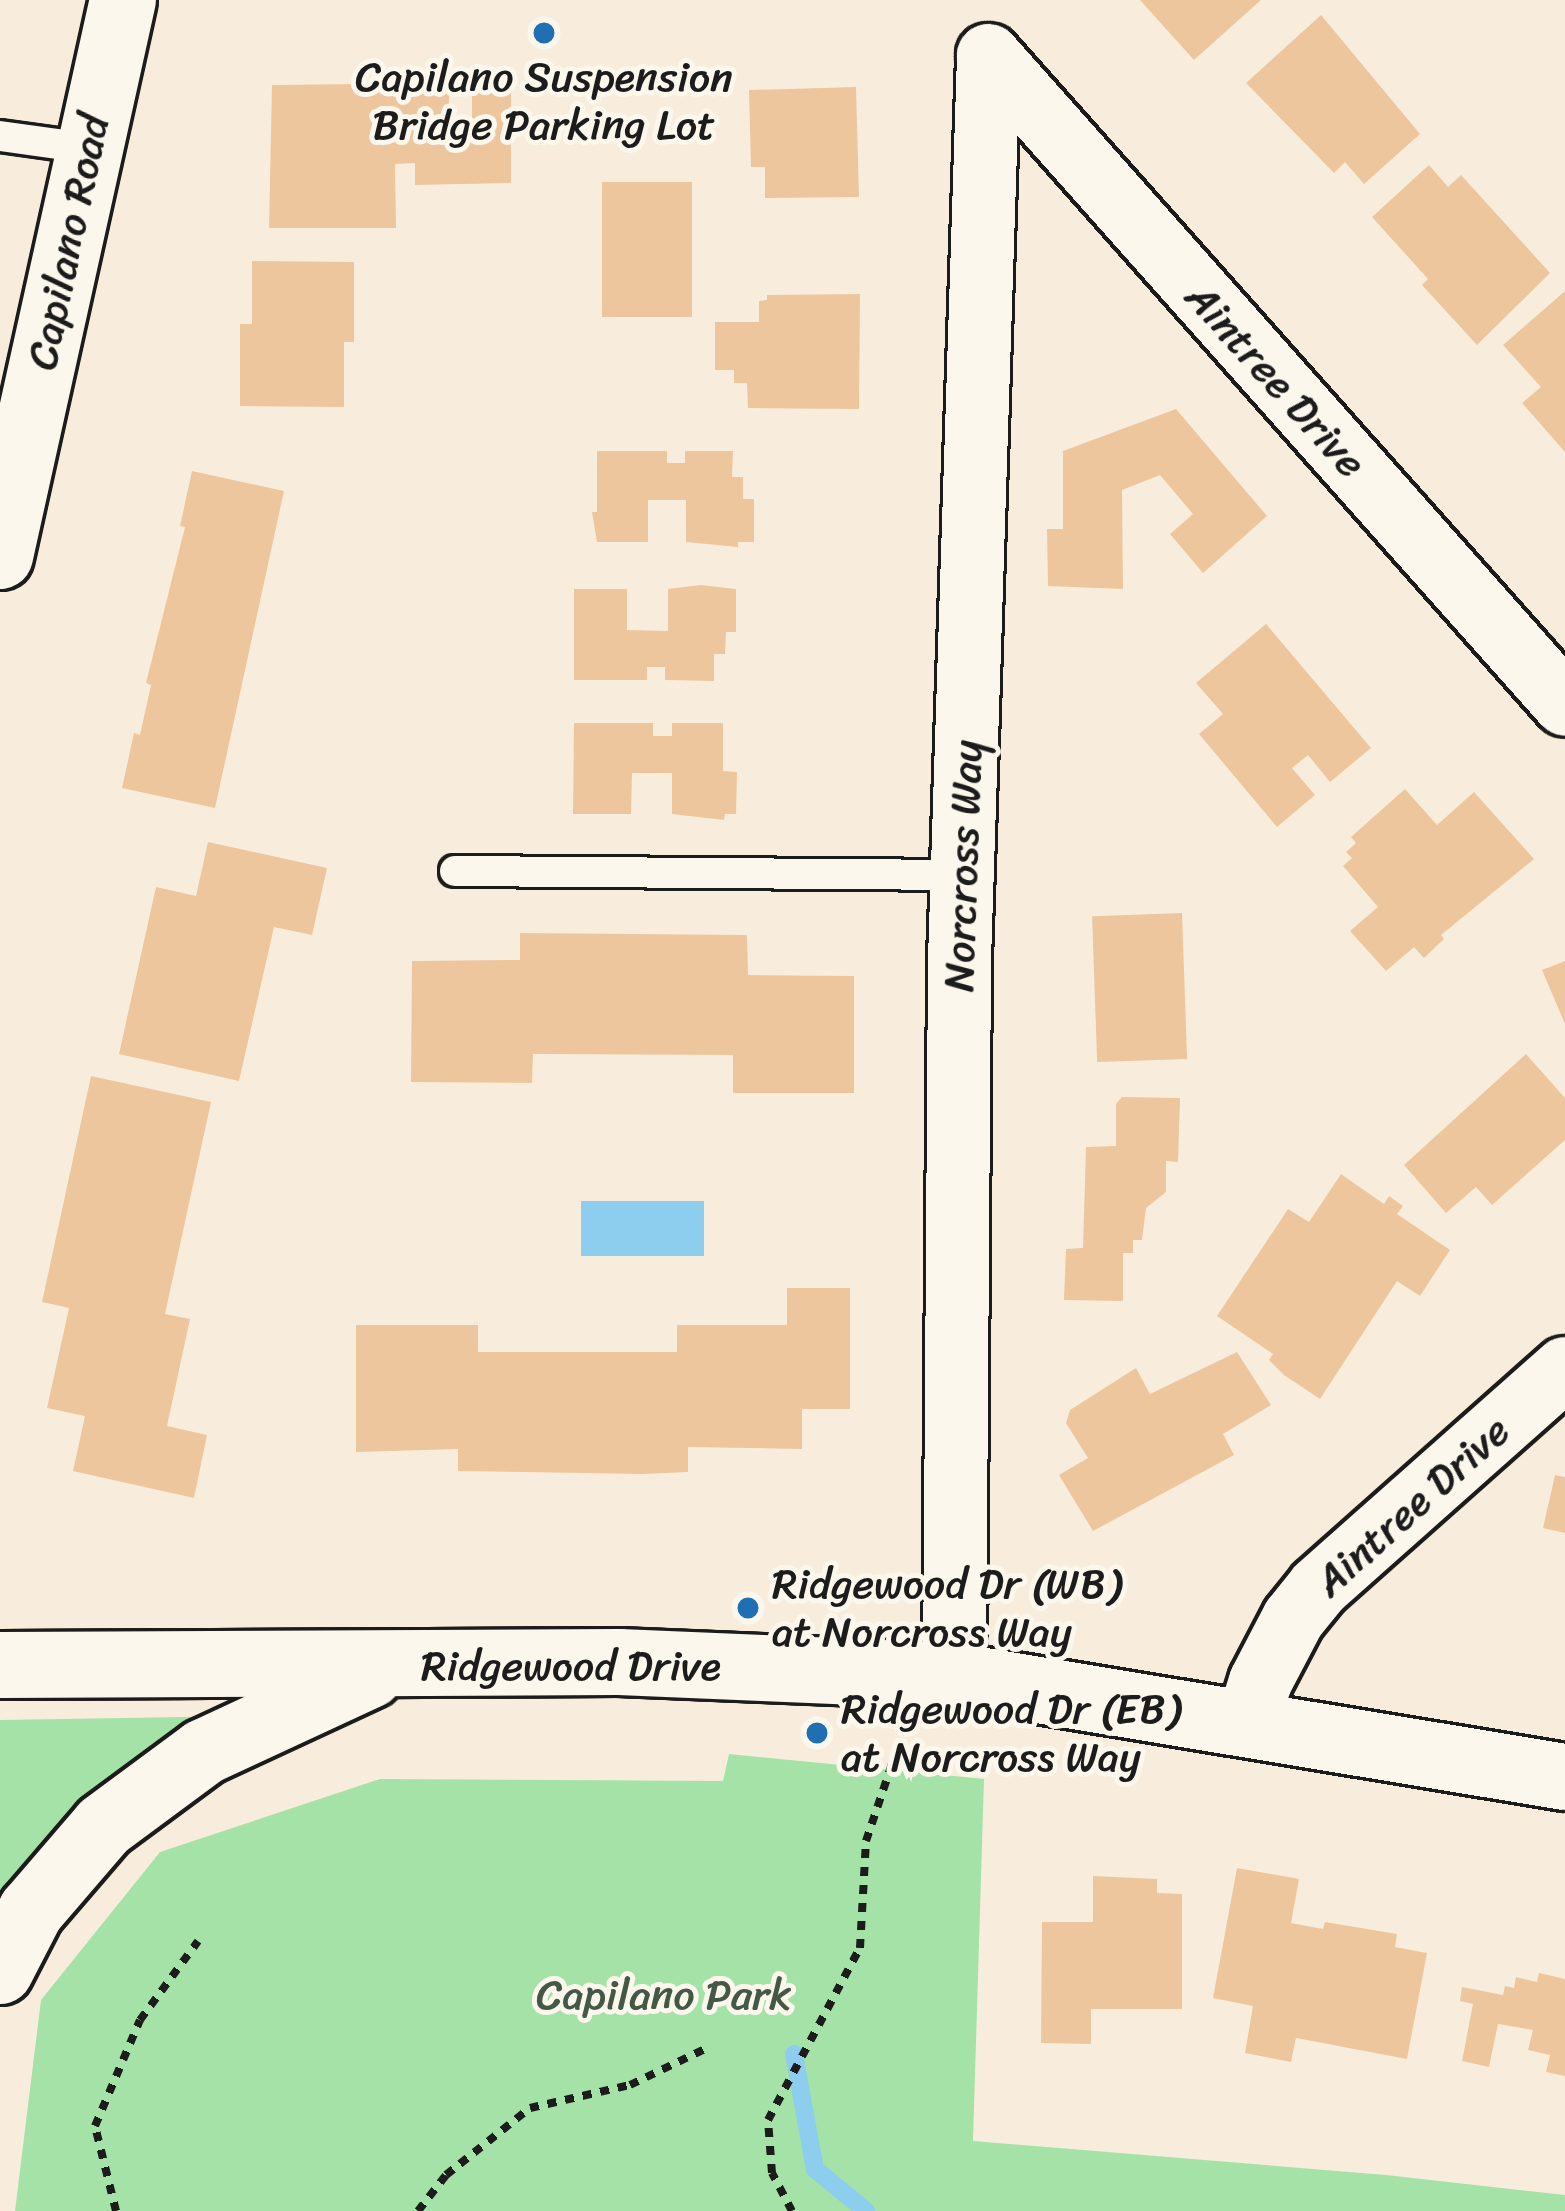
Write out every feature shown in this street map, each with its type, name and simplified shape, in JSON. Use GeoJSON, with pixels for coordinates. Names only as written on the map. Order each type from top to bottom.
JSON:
{"type":"FeatureCollection","features":[{"type":"Feature","properties":{"kind":"main road","name":"Capilano Road"},"geometry":{"type":"LineString","coordinates":[[0,556],[123,0]]}},
{"type":"Feature","properties":{"kind":"main road","name":"Ridgewood Drive"},"geometry":{"type":"LineString","coordinates":[[0,1665],[619,1662],[954,1676],[1565,1777]]}},
{"type":"Feature","properties":{"kind":"main road"},"geometry":{"type":"LineString","coordinates":[[0,1971],[31,1911],[104,1826],[204,1752],[390,1666]]}},
{"type":"Feature","properties":{"kind":"street","name":"Aintree Drive"},"geometry":{"type":"LineString","coordinates":[[988,55],[1565,704]]}},
{"type":"Feature","properties":{"kind":"street","name":"Norcross Way"},"geometry":{"type":"LineString","coordinates":[[954,1676],[962,875],[988,55]]}},
{"type":"Feature","properties":{"kind":"street","name":"Aintree Drive"},"geometry":{"type":"LineString","coordinates":[[1247,1722],[1260,1681],[1293,1618],[1318,1587],[1565,1368]]}},
{"type":"Feature","properties":{"kind":"lane"},"geometry":{"type":"LineString","coordinates":[[0,136],[87,148]]}},
{"type":"Feature","properties":{"kind":"lane"},"geometry":{"type":"LineString","coordinates":[[455,871],[962,875]]}},
{"type":"Feature","properties":{"kind":"path"},"geometry":{"type":"LineString","coordinates":[[793,2211],[772,2173],[768,2120],[860,1948],[866,1841],[901,1740]]}},
{"type":"Feature","properties":{"kind":"path"},"geometry":{"type":"LineString","coordinates":[[116,2211],[95,2126],[140,2020],[198,1941]]}},
{"type":"Feature","properties":{"kind":"path"},"geometry":{"type":"LineString","coordinates":[[418,2211],[446,2174],[530,2108],[630,2085],[710,2047]]}},
{"type":"Feature","properties":{"kind":"green space"},"geometry":{"type":"Polygon","coordinates":[[[244,1716],[0,1915],[0,1720],[244,1716]]]}},
{"type":"Feature","properties":{"kind":"green space","name":"Capilano Park"},"geometry":{"type":"Polygon","coordinates":[[[729,1754],[984,1779],[973,2141],[1386,2175],[1565,2195],[1565,2211],[15,2211],[41,2000],[160,1852],[380,1779],[723,1781],[729,1754]]]}},
{"type":"Feature","properties":{"kind":"water"},"geometry":{"type":"Polygon","coordinates":[[[581,1201],[704,1201],[704,1256],[581,1256],[581,1201]]]}},
{"type":"Feature","properties":{"kind":"building"},"geometry":{"type":"Polygon","coordinates":[[[1140,0],[1261,0],[1194,60],[1140,0]]]}},
{"type":"Feature","properties":{"kind":"building"},"geometry":{"type":"Polygon","coordinates":[[[1321,15],[1420,134],[1364,184],[1345,162],[1334,173],[1246,83],[1321,15]]]}},
{"type":"Feature","properties":{"kind":"building"},"geometry":{"type":"Polygon","coordinates":[[[472,77],[511,77],[511,183],[415,185],[415,163],[395,164],[396,228],[269,228],[272,85],[449,83],[449,125],[472,125],[472,77]]]}},
{"type":"Feature","properties":{"kind":"building"},"geometry":{"type":"Polygon","coordinates":[[[856,87],[859,197],[765,198],[765,167],[751,167],[749,90],[856,87]]]}},
{"type":"Feature","properties":{"kind":"building"},"geometry":{"type":"Polygon","coordinates":[[[1429,165],[1448,187],[1461,175],[1550,273],[1477,345],[1422,285],[1428,279],[1372,217],[1429,165]]]}},
{"type":"Feature","properties":{"kind":"building"},"geometry":{"type":"Polygon","coordinates":[[[602,182],[692,182],[692,317],[602,317],[602,182]]]}},
{"type":"Feature","properties":{"kind":"building"},"geometry":{"type":"Polygon","coordinates":[[[252,261],[354,262],[354,342],[344,342],[344,407],[240,406],[240,324],[252,324],[252,261]]]}},
{"type":"Feature","properties":{"kind":"building"},"geometry":{"type":"Polygon","coordinates":[[[1565,291],[1565,452],[1522,403],[1541,387],[1503,345],[1565,291]]]}},
{"type":"Feature","properties":{"kind":"building"},"geometry":{"type":"Polygon","coordinates":[[[860,294],[859,409],[748,408],[747,383],[734,383],[734,370],[715,370],[715,322],[759,322],[759,301],[767,300],[767,295],[860,294]]]}},
{"type":"Feature","properties":{"kind":"building"},"geometry":{"type":"Polygon","coordinates":[[[1176,409],[1267,516],[1203,573],[1170,534],[1193,514],[1160,475],[1122,490],[1123,589],[1048,586],[1047,529],[1063,529],[1063,451],[1176,409]]]}},
{"type":"Feature","properties":{"kind":"building"},"geometry":{"type":"Polygon","coordinates":[[[597,451],[667,451],[667,463],[685,463],[685,451],[733,451],[732,477],[743,477],[743,499],[754,499],[754,542],[738,542],[738,547],[686,542],[686,500],[648,500],[648,542],[597,542],[592,512],[597,512],[597,451]]]}},
{"type":"Feature","properties":{"kind":"building"},"geometry":{"type":"Polygon","coordinates":[[[192,471],[284,491],[215,808],[122,788],[134,733],[140,735],[151,685],[146,683],[185,527],[180,526],[192,471]]]}},
{"type":"Feature","properties":{"kind":"building"},"geometry":{"type":"Polygon","coordinates":[[[701,585],[736,589],[736,632],[726,632],[725,654],[714,654],[714,681],[665,680],[665,667],[647,667],[647,680],[574,680],[574,589],[627,589],[627,630],[668,631],[668,589],[701,585]]]}},
{"type":"Feature","properties":{"kind":"building"},"geometry":{"type":"Polygon","coordinates":[[[1266,624],[1371,748],[1330,782],[1308,755],[1292,768],[1315,795],[1277,827],[1199,734],[1223,714],[1196,683],[1266,624]]]}},
{"type":"Feature","properties":{"kind":"building"},"geometry":{"type":"Polygon","coordinates":[[[574,723],[653,723],[653,736],[672,736],[672,723],[723,723],[723,771],[737,772],[736,814],[725,814],[724,820],[672,814],[672,773],[632,773],[631,814],[573,814],[574,723]]]}},
{"type":"Feature","properties":{"kind":"building"},"geometry":{"type":"Polygon","coordinates":[[[1405,789],[1437,825],[1474,792],[1534,859],[1441,935],[1444,939],[1424,958],[1414,947],[1386,971],[1350,931],[1378,907],[1343,866],[1352,858],[1346,852],[1356,843],[1351,837],[1405,789]]]}},
{"type":"Feature","properties":{"kind":"building"},"geometry":{"type":"Polygon","coordinates":[[[208,842],[327,868],[312,935],[274,927],[239,1081],[119,1054],[156,887],[196,896],[208,842]]]}},
{"type":"Feature","properties":{"kind":"building"},"geometry":{"type":"Polygon","coordinates":[[[1182,913],[1187,1059],[1097,1062],[1092,916],[1182,913]]]}},
{"type":"Feature","properties":{"kind":"building"},"geometry":{"type":"Polygon","coordinates":[[[520,933],[747,935],[748,975],[854,976],[854,1093],[733,1093],[733,1055],[533,1054],[532,1083],[411,1082],[412,961],[520,960],[520,933]]]}},
{"type":"Feature","properties":{"kind":"building"},"geometry":{"type":"Polygon","coordinates":[[[1565,961],[1565,1024],[1542,970],[1565,961]]]}},
{"type":"Feature","properties":{"kind":"building"},"geometry":{"type":"Polygon","coordinates":[[[1526,1054],[1565,1098],[1565,1140],[1492,1205],[1476,1187],[1446,1213],[1404,1165],[1526,1054]]]}},
{"type":"Feature","properties":{"kind":"building"},"geometry":{"type":"Polygon","coordinates":[[[91,1076],[211,1102],[165,1314],[190,1319],[167,1426],[207,1435],[194,1498],[73,1471],[85,1416],[47,1408],[69,1308],[42,1302],[91,1076]]]}},
{"type":"Feature","properties":{"kind":"building"},"geometry":{"type":"Polygon","coordinates":[[[1122,1097],[1180,1098],[1178,1162],[1166,1161],[1166,1192],[1146,1208],[1142,1240],[1133,1240],[1133,1253],[1123,1253],[1123,1301],[1064,1300],[1066,1249],[1083,1248],[1086,1147],[1116,1146],[1116,1104],[1122,1097]]]}},
{"type":"Feature","properties":{"kind":"building"},"geometry":{"type":"Polygon","coordinates":[[[1341,1174],[1384,1204],[1389,1196],[1403,1206],[1397,1214],[1450,1250],[1420,1296],[1397,1281],[1320,1399],[1284,1375],[1269,1360],[1273,1354],[1217,1316],[1288,1209],[1309,1222],[1341,1174]]]}},
{"type":"Feature","properties":{"kind":"building"},"geometry":{"type":"Polygon","coordinates":[[[787,1288],[850,1288],[850,1409],[802,1409],[802,1449],[688,1447],[688,1472],[643,1474],[458,1471],[458,1449],[356,1452],[356,1325],[478,1325],[478,1352],[677,1352],[677,1325],[787,1325],[787,1288]]]}},
{"type":"Feature","properties":{"kind":"building"},"geometry":{"type":"Polygon","coordinates":[[[1237,1352],[1271,1405],[1223,1434],[1234,1455],[1093,1531],[1059,1475],[1088,1458],[1066,1423],[1070,1410],[1136,1368],[1150,1394],[1237,1352]]]}},
{"type":"Feature","properties":{"kind":"building"},"geometry":{"type":"Polygon","coordinates":[[[1555,1475],[1565,1477],[1565,1533],[1543,1528],[1555,1475]]]}},
{"type":"Feature","properties":{"kind":"building"},"geometry":{"type":"Polygon","coordinates":[[[1237,1868],[1299,1879],[1291,1923],[1323,1929],[1325,1922],[1397,1934],[1395,1947],[1427,1953],[1407,2059],[1296,2038],[1291,2062],[1245,2053],[1253,2006],[1213,1998],[1237,1868]]]}},
{"type":"Feature","properties":{"kind":"building"},"geometry":{"type":"Polygon","coordinates":[[[1093,1876],[1157,1879],[1157,1893],[1182,1894],[1182,2009],[1091,2009],[1091,2044],[1041,2043],[1042,1922],[1093,1922],[1093,1876]]]}},
{"type":"Feature","properties":{"kind":"building"},"geometry":{"type":"Polygon","coordinates":[[[1539,1973],[1565,1979],[1565,2076],[1546,2072],[1550,2055],[1528,2050],[1533,2030],[1498,2024],[1489,2067],[1462,2061],[1473,2004],[1460,2001],[1462,1987],[1503,1995],[1505,1986],[1514,1988],[1516,1977],[1537,1982],[1539,1973]]]}},
{"type":"Feature","properties":{"kind":"waterway"},"geometry":{"type":"LineString","coordinates":[[794,2054],[815,2169],[866,2211]]}},
{"type":"Feature","properties":{"kind":"place","name":"Capilano Suspension Bridge Parking Lot"},"geometry":{"type":"Point","coordinates":[544,33]}},
{"type":"Feature","properties":{"kind":"place","name":"Ridgewood Dr (WB) at Norcross Way"},"geometry":{"type":"Point","coordinates":[748,1608]}},
{"type":"Feature","properties":{"kind":"place","name":"Ridgewood Dr (EB) at Norcross Way"},"geometry":{"type":"Point","coordinates":[817,1733]}}]}
